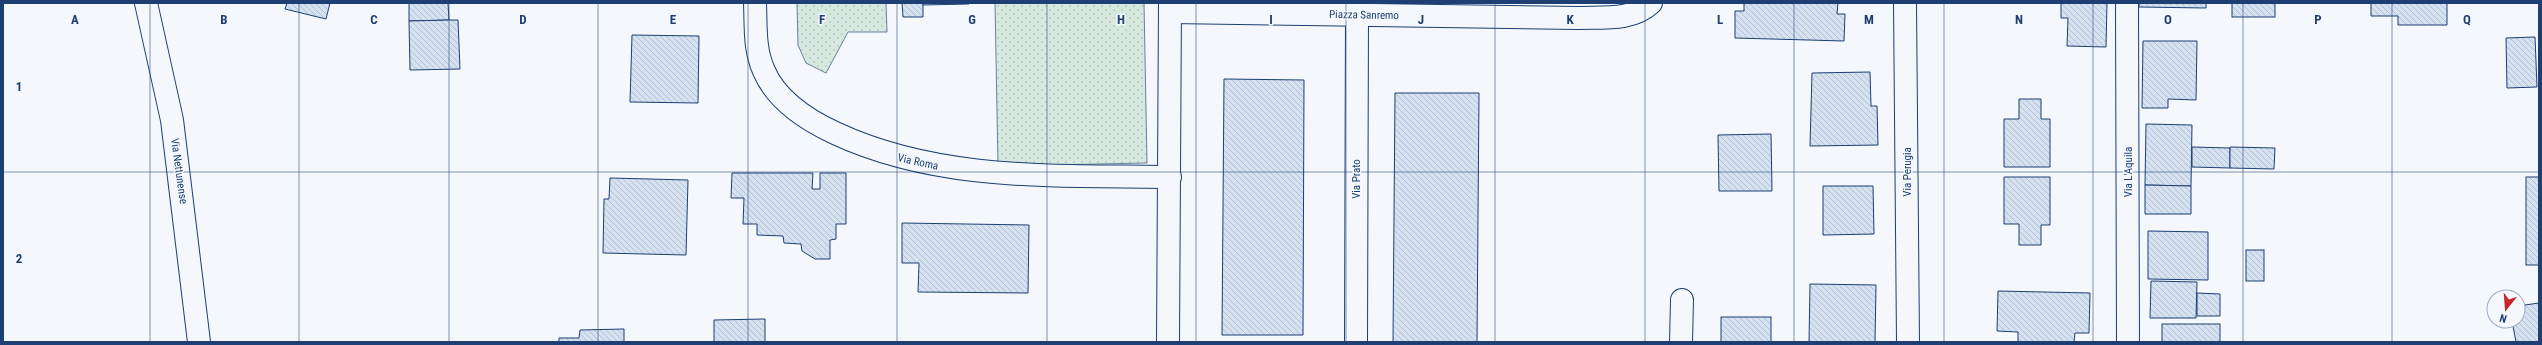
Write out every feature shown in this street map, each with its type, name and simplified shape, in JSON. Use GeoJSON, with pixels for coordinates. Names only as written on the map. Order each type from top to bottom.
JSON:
{"type":"FeatureCollection","features":[{"type":"Feature","properties":{"kind":"street","name":"Via Nettunense"},"geometry":{"type":"LineString","coordinates":[[146,3],[172,120],[200,342]]}},
{"type":"Feature","properties":{"kind":"street","name":"Via Roma"},"geometry":{"type":"LineString","coordinates":[[755,3],[756,43],[759,57],[769,80],[783,99],[796,110],[844,138],[891,156],[958,169],[1007,174],[1170,177]]}},
{"type":"Feature","properties":{"kind":"street","name":"Piazza Sanremo"},"geometry":{"type":"LineString","coordinates":[[1170,8],[1357,15],[1586,18],[1623,16],[1644,10],[1651,3]]}},
{"type":"Feature","properties":{"kind":"street","name":"Via Perugia"},"geometry":{"type":"LineString","coordinates":[[1906,3],[1908,342]]}},
{"type":"Feature","properties":{"kind":"street","name":"Via L'Aquila"},"geometry":{"type":"LineString","coordinates":[[2127,3],[2128,342]]}},
{"type":"Feature","properties":{"kind":"street"},"geometry":{"type":"LineString","coordinates":[[1168,342],[1170,8]]}},
{"type":"Feature","properties":{"kind":"street","name":"Via Prato"},"geometry":{"type":"LineString","coordinates":[[1356,342],[1357,15]]}},
{"type":"Feature","properties":{"kind":"street"},"geometry":{"type":"LineString","coordinates":[[1681,342],[1682,300]]}},
{"type":"Feature","properties":{"kind":"shaded area"},"geometry":{"type":"Polygon","coordinates":[[[797,3],[886,3],[887,32],[848,32],[826,73],[806,63],[798,45],[797,3]]]}},
{"type":"Feature","properties":{"kind":"shaded area"},"geometry":{"type":"Polygon","coordinates":[[[995,3],[1144,3],[1147,163],[998,166],[995,3]]]}},
{"type":"Feature","properties":{"kind":"building"},"geometry":{"type":"Polygon","coordinates":[[[287,3],[330,3],[326,19],[285,9],[287,3]]]}},
{"type":"Feature","properties":{"kind":"building"},"geometry":{"type":"Polygon","coordinates":[[[409,3],[448,3],[449,20],[409,21],[409,3]]]}},
{"type":"Feature","properties":{"kind":"building"},"geometry":{"type":"Polygon","coordinates":[[[902,3],[923,3],[923,17],[903,17],[902,3]]]}},
{"type":"Feature","properties":{"kind":"building"},"geometry":{"type":"Polygon","coordinates":[[[923,3],[969,3],[969,4],[923,5],[923,3]]]}},
{"type":"Feature","properties":{"kind":"building"},"geometry":{"type":"Polygon","coordinates":[[[1744,3],[1838,3],[1837,14],[1845,14],[1844,41],[1735,38],[1735,11],[1744,11],[1744,3]]]}},
{"type":"Feature","properties":{"kind":"building"},"geometry":{"type":"Polygon","coordinates":[[[2061,3],[2107,3],[2106,47],[2067,46],[2068,18],[2061,18],[2061,3]]]}},
{"type":"Feature","properties":{"kind":"building"},"geometry":{"type":"Polygon","coordinates":[[[2139,3],[2206,3],[2206,8],[2139,7],[2139,3]]]}},
{"type":"Feature","properties":{"kind":"building"},"geometry":{"type":"Polygon","coordinates":[[[2232,3],[2275,3],[2275,17],[2232,17],[2232,3]]]}},
{"type":"Feature","properties":{"kind":"building"},"geometry":{"type":"Polygon","coordinates":[[[2371,3],[2447,3],[2447,25],[2398,25],[2398,16],[2371,16],[2371,3]]]}},
{"type":"Feature","properties":{"kind":"building"},"geometry":{"type":"Polygon","coordinates":[[[458,20],[460,69],[410,70],[409,21],[458,20]]]}},
{"type":"Feature","properties":{"kind":"building"},"geometry":{"type":"Polygon","coordinates":[[[632,35],[699,36],[698,103],[630,102],[632,35]]]}},
{"type":"Feature","properties":{"kind":"building"},"geometry":{"type":"Polygon","coordinates":[[[2535,37],[2537,87],[2507,88],[2506,38],[2535,37]]]}},
{"type":"Feature","properties":{"kind":"building"},"geometry":{"type":"Polygon","coordinates":[[[2143,41],[2197,41],[2196,100],[2168,99],[2168,108],[2142,108],[2143,41]]]}},
{"type":"Feature","properties":{"kind":"building"},"geometry":{"type":"Polygon","coordinates":[[[1870,72],[1871,106],[1877,106],[1878,145],[1810,146],[1812,73],[1870,72]]]}},
{"type":"Feature","properties":{"kind":"building"},"geometry":{"type":"Polygon","coordinates":[[[1224,79],[1304,80],[1303,335],[1222,335],[1224,79]]]}},
{"type":"Feature","properties":{"kind":"building"},"geometry":{"type":"Polygon","coordinates":[[[1395,93],[1479,93],[1477,342],[1393,342],[1395,93]]]}},
{"type":"Feature","properties":{"kind":"building"},"geometry":{"type":"Polygon","coordinates":[[[2019,99],[2041,99],[2041,119],[2050,119],[2050,167],[2004,167],[2004,119],[2019,119],[2019,99]]]}},
{"type":"Feature","properties":{"kind":"building"},"geometry":{"type":"Polygon","coordinates":[[[2146,124],[2192,125],[2191,186],[2145,185],[2146,124]]]}},
{"type":"Feature","properties":{"kind":"building"},"geometry":{"type":"Polygon","coordinates":[[[1771,134],[1772,191],[1719,191],[1718,135],[1771,134]]]}},
{"type":"Feature","properties":{"kind":"building"},"geometry":{"type":"Polygon","coordinates":[[[2192,147],[2230,148],[2230,168],[2192,167],[2192,147]]]}},
{"type":"Feature","properties":{"kind":"building"},"geometry":{"type":"Polygon","coordinates":[[[2230,147],[2275,148],[2274,169],[2230,168],[2230,147]]]}},
{"type":"Feature","properties":{"kind":"building"},"geometry":{"type":"Polygon","coordinates":[[[732,173],[813,173],[812,189],[820,189],[820,173],[846,173],[846,224],[836,224],[836,239],[830,240],[830,259],[815,259],[802,251],[801,244],[784,243],[783,236],[757,235],[757,224],[743,224],[744,198],[731,198],[732,173]]]}},
{"type":"Feature","properties":{"kind":"building"},"geometry":{"type":"Polygon","coordinates":[[[2004,177],[2050,177],[2050,225],[2041,225],[2041,245],[2019,245],[2019,224],[2004,224],[2004,177]]]}},
{"type":"Feature","properties":{"kind":"building"},"geometry":{"type":"Polygon","coordinates":[[[2526,177],[2539,177],[2539,265],[2526,265],[2526,177]]]}},
{"type":"Feature","properties":{"kind":"building"},"geometry":{"type":"Polygon","coordinates":[[[610,178],[688,180],[686,255],[603,253],[604,199],[609,199],[610,178]]]}},
{"type":"Feature","properties":{"kind":"building"},"geometry":{"type":"Polygon","coordinates":[[[2145,185],[2191,186],[2191,214],[2145,214],[2145,185]]]}},
{"type":"Feature","properties":{"kind":"building"},"geometry":{"type":"Polygon","coordinates":[[[1823,186],[1873,186],[1874,234],[1823,235],[1823,186]]]}},
{"type":"Feature","properties":{"kind":"building"},"geometry":{"type":"Polygon","coordinates":[[[902,223],[1029,225],[1028,293],[918,292],[919,263],[902,263],[902,223]]]}},
{"type":"Feature","properties":{"kind":"building"},"geometry":{"type":"Polygon","coordinates":[[[2148,231],[2208,232],[2208,280],[2148,279],[2148,231]]]}},
{"type":"Feature","properties":{"kind":"building"},"geometry":{"type":"Polygon","coordinates":[[[2246,250],[2264,250],[2264,281],[2246,281],[2246,250]]]}},
{"type":"Feature","properties":{"kind":"building"},"geometry":{"type":"Polygon","coordinates":[[[2151,281],[2197,282],[2196,318],[2150,318],[2151,281]]]}},
{"type":"Feature","properties":{"kind":"building"},"geometry":{"type":"Polygon","coordinates":[[[1810,284],[1876,285],[1875,342],[1809,342],[1810,284]]]}},
{"type":"Feature","properties":{"kind":"building"},"geometry":{"type":"Polygon","coordinates":[[[1998,291],[2090,293],[2089,333],[2075,333],[2074,342],[2018,342],[2018,332],[1997,331],[1998,291]]]}},
{"type":"Feature","properties":{"kind":"building"},"geometry":{"type":"Polygon","coordinates":[[[2197,293],[2220,294],[2220,316],[2197,316],[2197,293]]]}},
{"type":"Feature","properties":{"kind":"building"},"geometry":{"type":"Polygon","coordinates":[[[2539,303],[2539,342],[2516,342],[2514,329],[2526,329],[2526,305],[2539,303]]]}},
{"type":"Feature","properties":{"kind":"building"},"geometry":{"type":"Polygon","coordinates":[[[1721,317],[1771,317],[1771,342],[1721,342],[1721,317]]]}},
{"type":"Feature","properties":{"kind":"building"},"geometry":{"type":"Polygon","coordinates":[[[765,319],[765,342],[714,342],[714,320],[765,319]]]}},
{"type":"Feature","properties":{"kind":"building"},"geometry":{"type":"Polygon","coordinates":[[[2162,324],[2220,324],[2220,342],[2162,342],[2162,324]]]}},
{"type":"Feature","properties":{"kind":"building"},"geometry":{"type":"Polygon","coordinates":[[[624,329],[624,342],[559,342],[559,338],[579,338],[580,330],[624,329]]]}}]}
